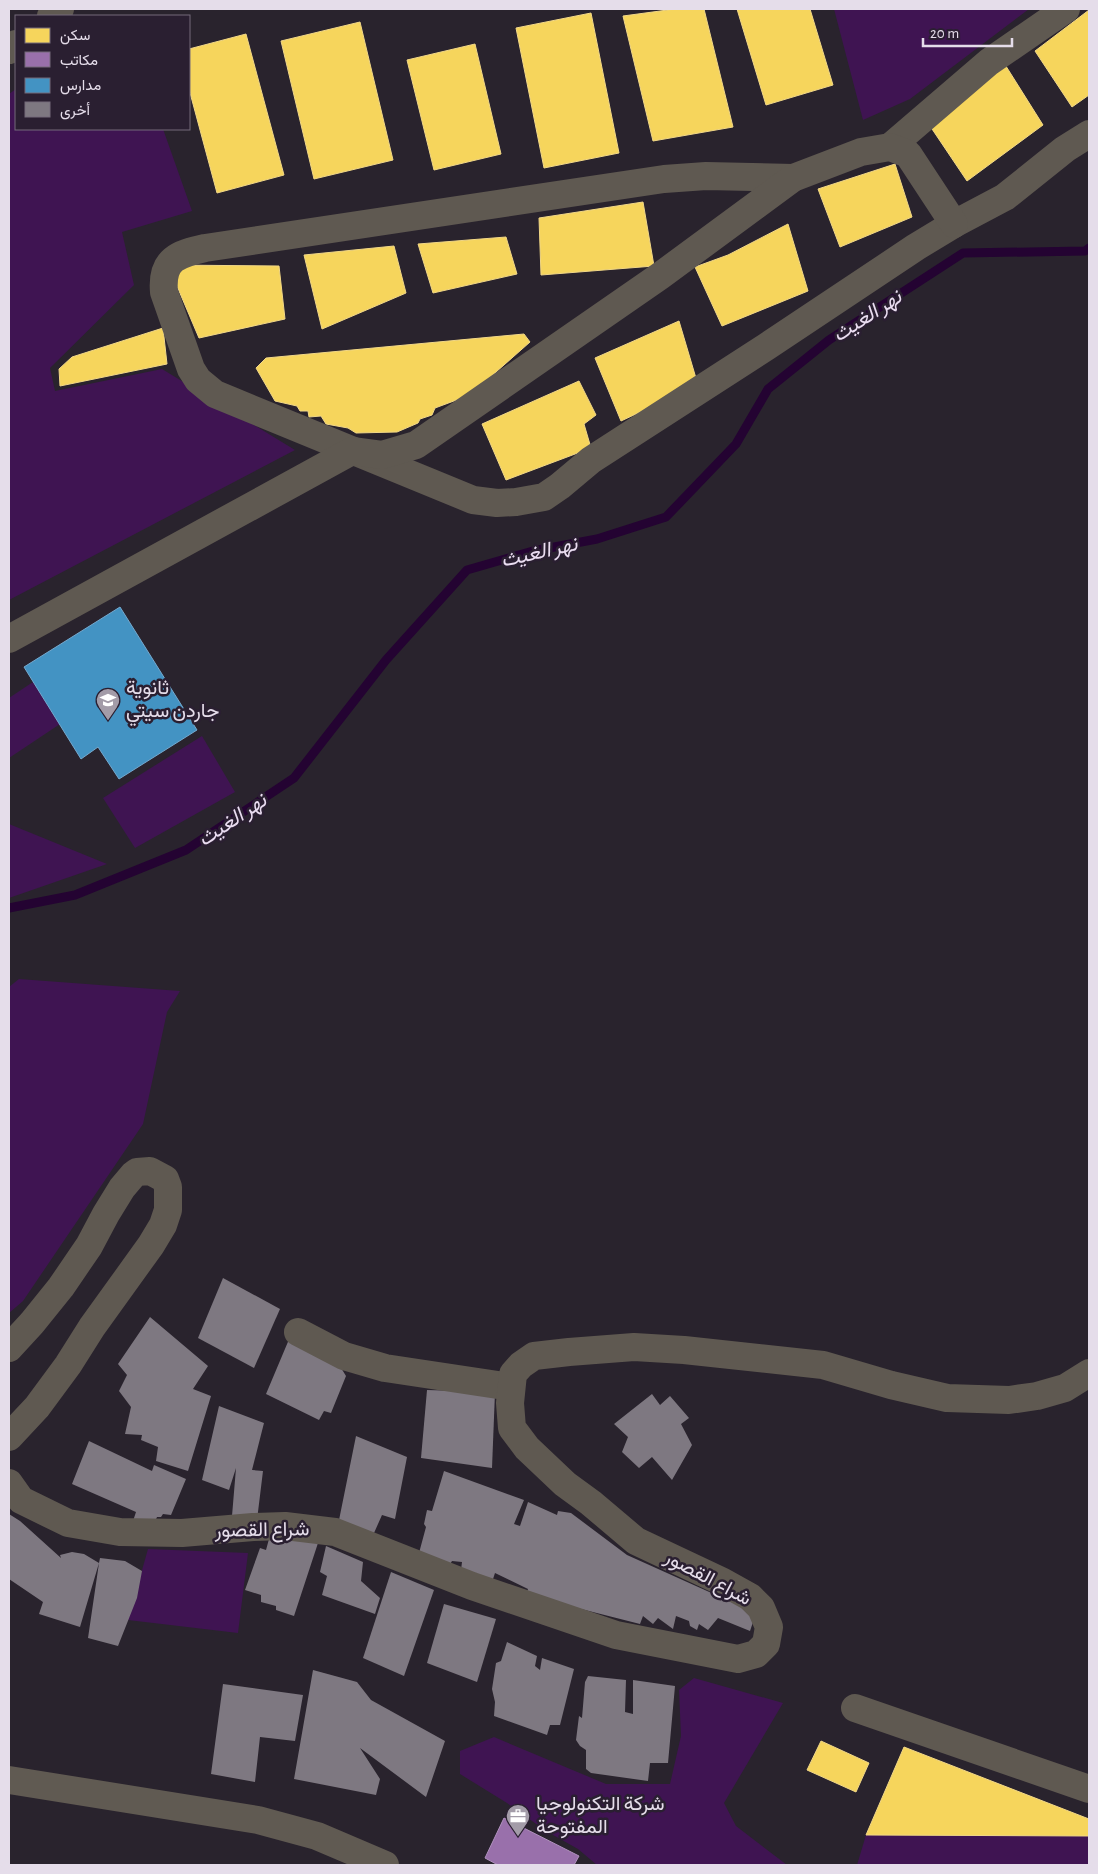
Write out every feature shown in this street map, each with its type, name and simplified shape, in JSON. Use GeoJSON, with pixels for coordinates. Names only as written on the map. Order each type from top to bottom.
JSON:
{"type":"FeatureCollection","features":[{"type":"Feature","properties":{"kind":"main road"},"geometry":{"type":"LineString","coordinates":[[9,1780],[258,1820],[317,1836],[385,1865]]}},
{"type":"Feature","properties":{"kind":"street"},"geometry":{"type":"LineString","coordinates":[[9,639],[352,451],[382,455],[416,445],[660,276],[793,178],[861,152],[890,147],[989,62],[1066,9]]}},
{"type":"Feature","properties":{"kind":"street"},"geometry":{"type":"LineString","coordinates":[[793,178],[706,176],[664,178],[205,248],[180,254],[168,265],[163,284],[164,292],[191,369],[198,380],[215,394],[227,401],[473,500],[497,503],[516,502],[544,497],[591,460],[954,224],[1005,197],[1065,148],[1089,134]]}},
{"type":"Feature","properties":{"kind":"street"},"geometry":{"type":"LineString","coordinates":[[890,147],[908,154],[954,224]]}},
{"type":"Feature","properties":{"kind":"street"},"geometry":{"type":"LineString","coordinates":[[9,1348],[62,1287],[89,1246],[122,1188],[133,1175],[137,1172],[150,1170],[165,1180],[168,1186],[168,1210],[163,1225],[151,1245],[92,1327],[68,1366],[37,1407],[9,1437]]}},
{"type":"Feature","properties":{"kind":"street"},"geometry":{"type":"LineString","coordinates":[[298,1332],[344,1356],[385,1368],[511,1387]]}},
{"type":"Feature","properties":{"kind":"street","name":"شراع القصور"},"geometry":{"type":"LineString","coordinates":[[9,1483],[21,1500],[68,1523],[120,1532],[182,1533],[285,1526],[334,1532],[472,1586],[616,1635],[738,1659],[756,1654],[766,1644],[769,1634],[767,1619],[762,1608],[750,1597],[636,1541],[565,1484],[527,1448],[512,1428],[510,1403],[513,1374],[521,1365],[534,1356],[634,1346],[823,1365],[891,1385],[947,1398],[1008,1400],[1037,1396],[1065,1388],[1089,1373]]}},
{"type":"Feature","properties":{"kind":"street"},"geometry":{"type":"LineString","coordinates":[[855,1708],[1089,1789]]}},
{"type":"Feature","properties":{"kind":"shaded area"},"geometry":{"type":"Polygon","coordinates":[[[834,9],[1029,9],[910,99],[863,120],[834,9]]]}},
{"type":"Feature","properties":{"kind":"shaded area"},"geometry":{"type":"Polygon","coordinates":[[[15,90],[15,130],[163,130],[192,211],[122,232],[134,285],[50,368],[55,391],[162,369],[295,450],[9,600],[9,94],[15,90]]]}},
{"type":"Feature","properties":{"kind":"shaded area"},"geometry":{"type":"Polygon","coordinates":[[[33,682],[60,724],[9,758],[9,698],[33,682]]]}},
{"type":"Feature","properties":{"kind":"shaded area"},"geometry":{"type":"Polygon","coordinates":[[[202,736],[235,792],[135,848],[103,798],[202,736]]]}},
{"type":"Feature","properties":{"kind":"shaded area"},"geometry":{"type":"Polygon","coordinates":[[[9,824],[107,864],[9,898],[9,824]]]}},
{"type":"Feature","properties":{"kind":"shaded area"},"geometry":{"type":"Polygon","coordinates":[[[19,979],[180,991],[167,1012],[143,1124],[23,1301],[9,1313],[9,987],[19,979]]]}},
{"type":"Feature","properties":{"kind":"shaded area"},"geometry":{"type":"Polygon","coordinates":[[[148,1549],[248,1553],[238,1633],[128,1620],[148,1549]]]}},
{"type":"Feature","properties":{"kind":"shaded area"},"geometry":{"type":"Polygon","coordinates":[[[694,1678],[783,1703],[724,1803],[736,1826],[787,1865],[597,1865],[578,1849],[546,1831],[507,1803],[460,1774],[460,1751],[494,1737],[606,1784],[670,1784],[681,1736],[679,1690],[694,1678]]]}},
{"type":"Feature","properties":{"kind":"shaded area"},"geometry":{"type":"Polygon","coordinates":[[[866,1835],[1089,1836],[1089,1865],[857,1865],[866,1835]]]}},
{"type":"Feature","properties":{"kind":"building: سكن"},"geometry":{"type":"Polygon","coordinates":[[[675,9],[704,9],[733,127],[653,141],[623,16],[675,9]]]}},
{"type":"Feature","properties":{"kind":"building: سكن"},"geometry":{"type":"Polygon","coordinates":[[[737,9],[810,9],[833,85],[766,105],[737,9]]]}},
{"type":"Feature","properties":{"kind":"building: سكن"},"geometry":{"type":"Polygon","coordinates":[[[1089,10],[1089,95],[1072,107],[1035,51],[1089,10]]]}},
{"type":"Feature","properties":{"kind":"building: سكن"},"geometry":{"type":"Polygon","coordinates":[[[591,13],[619,153],[544,168],[516,28],[591,13]]]}},
{"type":"Feature","properties":{"kind":"building: سكن"},"geometry":{"type":"Polygon","coordinates":[[[360,22],[393,160],[314,179],[281,41],[360,22]]]}},
{"type":"Feature","properties":{"kind":"building: سكن"},"geometry":{"type":"Polygon","coordinates":[[[246,34],[284,175],[217,193],[190,93],[190,49],[246,34]]]}},
{"type":"Feature","properties":{"kind":"building: سكن"},"geometry":{"type":"Polygon","coordinates":[[[475,44],[501,154],[434,170],[407,60],[475,44]]]}},
{"type":"Feature","properties":{"kind":"building: سكن"},"geometry":{"type":"Polygon","coordinates":[[[1004,63],[1043,125],[967,181],[928,123],[1004,63]]]}},
{"type":"Feature","properties":{"kind":"building: سكن"},"geometry":{"type":"Polygon","coordinates":[[[895,164],[912,217],[840,247],[818,189],[895,164]]]}},
{"type":"Feature","properties":{"kind":"building: سكن"},"geometry":{"type":"Polygon","coordinates":[[[643,202],[654,266],[541,275],[539,218],[643,202]]]}},
{"type":"Feature","properties":{"kind":"building: سكن"},"geometry":{"type":"Polygon","coordinates":[[[788,224],[808,291],[722,326],[695,267],[728,255],[788,224]]]}},
{"type":"Feature","properties":{"kind":"building: سكن"},"geometry":{"type":"Polygon","coordinates":[[[506,237],[517,274],[433,293],[418,244],[506,237]]]}},
{"type":"Feature","properties":{"kind":"building: سكن"},"geometry":{"type":"Polygon","coordinates":[[[394,246],[406,293],[322,329],[304,255],[394,246]]]}},
{"type":"Feature","properties":{"kind":"building: سكن"},"geometry":{"type":"Polygon","coordinates":[[[168,265],[279,266],[285,319],[199,338],[168,265]]]}},
{"type":"Feature","properties":{"kind":"building: سكن"},"geometry":{"type":"Polygon","coordinates":[[[679,321],[698,385],[621,421],[595,358],[679,321]]]}},
{"type":"Feature","properties":{"kind":"building: سكن"},"geometry":{"type":"Polygon","coordinates":[[[163,328],[167,364],[60,386],[59,369],[72,357],[163,328]]]}},
{"type":"Feature","properties":{"kind":"building: سكن"},"geometry":{"type":"Polygon","coordinates":[[[524,334],[530,342],[470,395],[435,408],[432,415],[420,419],[418,423],[397,432],[356,433],[348,428],[326,424],[321,416],[309,417],[308,411],[300,411],[297,406],[275,401],[256,368],[266,358],[524,334]]]}},
{"type":"Feature","properties":{"kind":"building: سكن"},"geometry":{"type":"Polygon","coordinates":[[[579,381],[596,415],[584,424],[591,448],[506,480],[482,424],[579,381]]]}},
{"type":"Feature","properties":{"kind":"building: سكن"},"geometry":{"type":"Polygon","coordinates":[[[821,1741],[869,1763],[856,1792],[807,1770],[821,1741]]]}},
{"type":"Feature","properties":{"kind":"building: سكن"},"geometry":{"type":"Polygon","coordinates":[[[904,1747],[1089,1819],[1089,1836],[866,1835],[904,1747]]]}},
{"type":"Feature","properties":{"kind":"building: مكاتب","name":"شركة التكنولوجيا المفتوحة"},"geometry":{"type":"Polygon","coordinates":[[[504,1818],[579,1856],[574,1865],[498,1865],[485,1858],[504,1818]]]}},
{"type":"Feature","properties":{"kind":"building: مدارس"},"geometry":{"type":"Polygon","coordinates":[[[120,607],[197,730],[119,779],[98,747],[81,759],[24,667],[120,607]]]}},
{"type":"Feature","properties":{"kind":"building: أخرى"},"geometry":{"type":"Polygon","coordinates":[[[223,1278],[280,1309],[254,1368],[198,1338],[223,1278]]]}},
{"type":"Feature","properties":{"kind":"building: أخرى"},"geometry":{"type":"Polygon","coordinates":[[[150,1317],[208,1366],[193,1389],[211,1396],[188,1471],[156,1461],[158,1447],[141,1440],[142,1435],[125,1434],[131,1407],[119,1391],[127,1375],[118,1364],[150,1317]]]}},
{"type":"Feature","properties":{"kind":"building: أخرى"},"geometry":{"type":"Polygon","coordinates":[[[290,1337],[338,1363],[346,1376],[331,1413],[324,1411],[319,1420],[266,1394],[290,1337]]]}},
{"type":"Feature","properties":{"kind":"building: أخرى"},"geometry":{"type":"Polygon","coordinates":[[[427,1390],[495,1392],[492,1468],[421,1458],[427,1390]]]}},
{"type":"Feature","properties":{"kind":"building: أخرى"},"geometry":{"type":"Polygon","coordinates":[[[652,1394],[660,1405],[670,1396],[689,1418],[681,1424],[692,1445],[672,1480],[652,1457],[639,1468],[622,1452],[628,1437],[614,1424],[652,1394]]]}},
{"type":"Feature","properties":{"kind":"building: أخرى"},"geometry":{"type":"Polygon","coordinates":[[[219,1406],[264,1423],[252,1470],[263,1471],[257,1520],[232,1516],[236,1468],[229,1490],[202,1480],[219,1406]]]}},
{"type":"Feature","properties":{"kind":"building: أخرى"},"geometry":{"type":"Polygon","coordinates":[[[356,1436],[407,1457],[395,1519],[382,1515],[374,1533],[338,1525],[356,1436]]]}},
{"type":"Feature","properties":{"kind":"building: أخرى"},"geometry":{"type":"Polygon","coordinates":[[[89,1441],[152,1471],[154,1465],[186,1479],[171,1515],[163,1514],[161,1517],[157,1517],[153,1526],[133,1521],[136,1512],[72,1484],[89,1441]]]}},
{"type":"Feature","properties":{"kind":"building: أخرى"},"geometry":{"type":"Polygon","coordinates":[[[444,1471],[524,1500],[514,1524],[520,1526],[528,1502],[557,1515],[558,1511],[571,1513],[627,1555],[756,1613],[750,1631],[718,1618],[708,1630],[699,1624],[697,1630],[690,1626],[689,1621],[676,1616],[673,1629],[658,1618],[653,1624],[643,1616],[640,1624],[526,1595],[528,1589],[495,1573],[492,1582],[461,1570],[462,1562],[452,1561],[449,1566],[419,1553],[426,1527],[424,1524],[427,1510],[432,1511],[444,1471]]]}},
{"type":"Feature","properties":{"kind":"building: أخرى"},"geometry":{"type":"Polygon","coordinates":[[[9,1514],[20,1521],[61,1558],[60,1555],[72,1552],[84,1554],[99,1563],[80,1627],[39,1614],[43,1602],[9,1579],[9,1514]]]}},
{"type":"Feature","properties":{"kind":"building: أخرى"},"geometry":{"type":"Polygon","coordinates":[[[281,1537],[318,1543],[294,1616],[276,1610],[276,1606],[261,1602],[261,1595],[245,1590],[260,1548],[266,1550],[269,1539],[281,1537]]]}},
{"type":"Feature","properties":{"kind":"building: أخرى"},"geometry":{"type":"Polygon","coordinates":[[[326,1546],[363,1562],[361,1581],[380,1598],[375,1614],[322,1595],[327,1576],[320,1572],[326,1546]]]}},
{"type":"Feature","properties":{"kind":"building: أخرى"},"geometry":{"type":"Polygon","coordinates":[[[100,1558],[125,1561],[142,1571],[137,1598],[118,1646],[88,1638],[100,1558]]]}},
{"type":"Feature","properties":{"kind":"building: أخرى"},"geometry":{"type":"Polygon","coordinates":[[[391,1572],[434,1590],[404,1676],[363,1658],[391,1572]]]}},
{"type":"Feature","properties":{"kind":"building: أخرى"},"geometry":{"type":"Polygon","coordinates":[[[444,1604],[496,1619],[477,1682],[427,1663],[444,1604]]]}},
{"type":"Feature","properties":{"kind":"building: أخرى"},"geometry":{"type":"Polygon","coordinates":[[[507,1642],[537,1656],[535,1666],[540,1670],[542,1658],[574,1669],[560,1725],[550,1725],[547,1735],[494,1716],[495,1702],[492,1689],[496,1663],[501,1661],[507,1642]]]}},
{"type":"Feature","properties":{"kind":"building: أخرى"},"geometry":{"type":"Polygon","coordinates":[[[313,1670],[357,1682],[371,1700],[445,1741],[426,1797],[360,1748],[380,1779],[376,1795],[294,1779],[313,1670]]]}},
{"type":"Feature","properties":{"kind":"building: أخرى"},"geometry":{"type":"Polygon","coordinates":[[[588,1676],[626,1680],[625,1712],[633,1714],[633,1680],[675,1686],[668,1763],[650,1763],[648,1781],[591,1773],[586,1769],[586,1750],[576,1740],[579,1716],[582,1718],[585,1682],[588,1676]]]}},
{"type":"Feature","properties":{"kind":"building: أخرى"},"geometry":{"type":"Polygon","coordinates":[[[223,1684],[303,1695],[295,1741],[260,1737],[255,1782],[211,1774],[223,1684]]]}},
{"type":"Feature","properties":{"kind":"waterway","name":"نهر الغيث"},"geometry":{"type":"LineString","coordinates":[[9,908],[75,895],[186,850],[294,778],[386,660],[467,570],[533,551],[597,539],[666,517],[736,444],[768,389],[829,340],[963,253],[1085,251],[1089,248]]}},
{"type":"Feature","properties":{"kind":"place","name":"ثانوية جاردن سيتي"},"geometry":{"type":"Point","coordinates":[108,721]}},
{"type":"Feature","properties":{"kind":"place","name":"شركة التكنولوجيا المفتوحة"},"geometry":{"type":"Point","coordinates":[518,1837]}}]}
